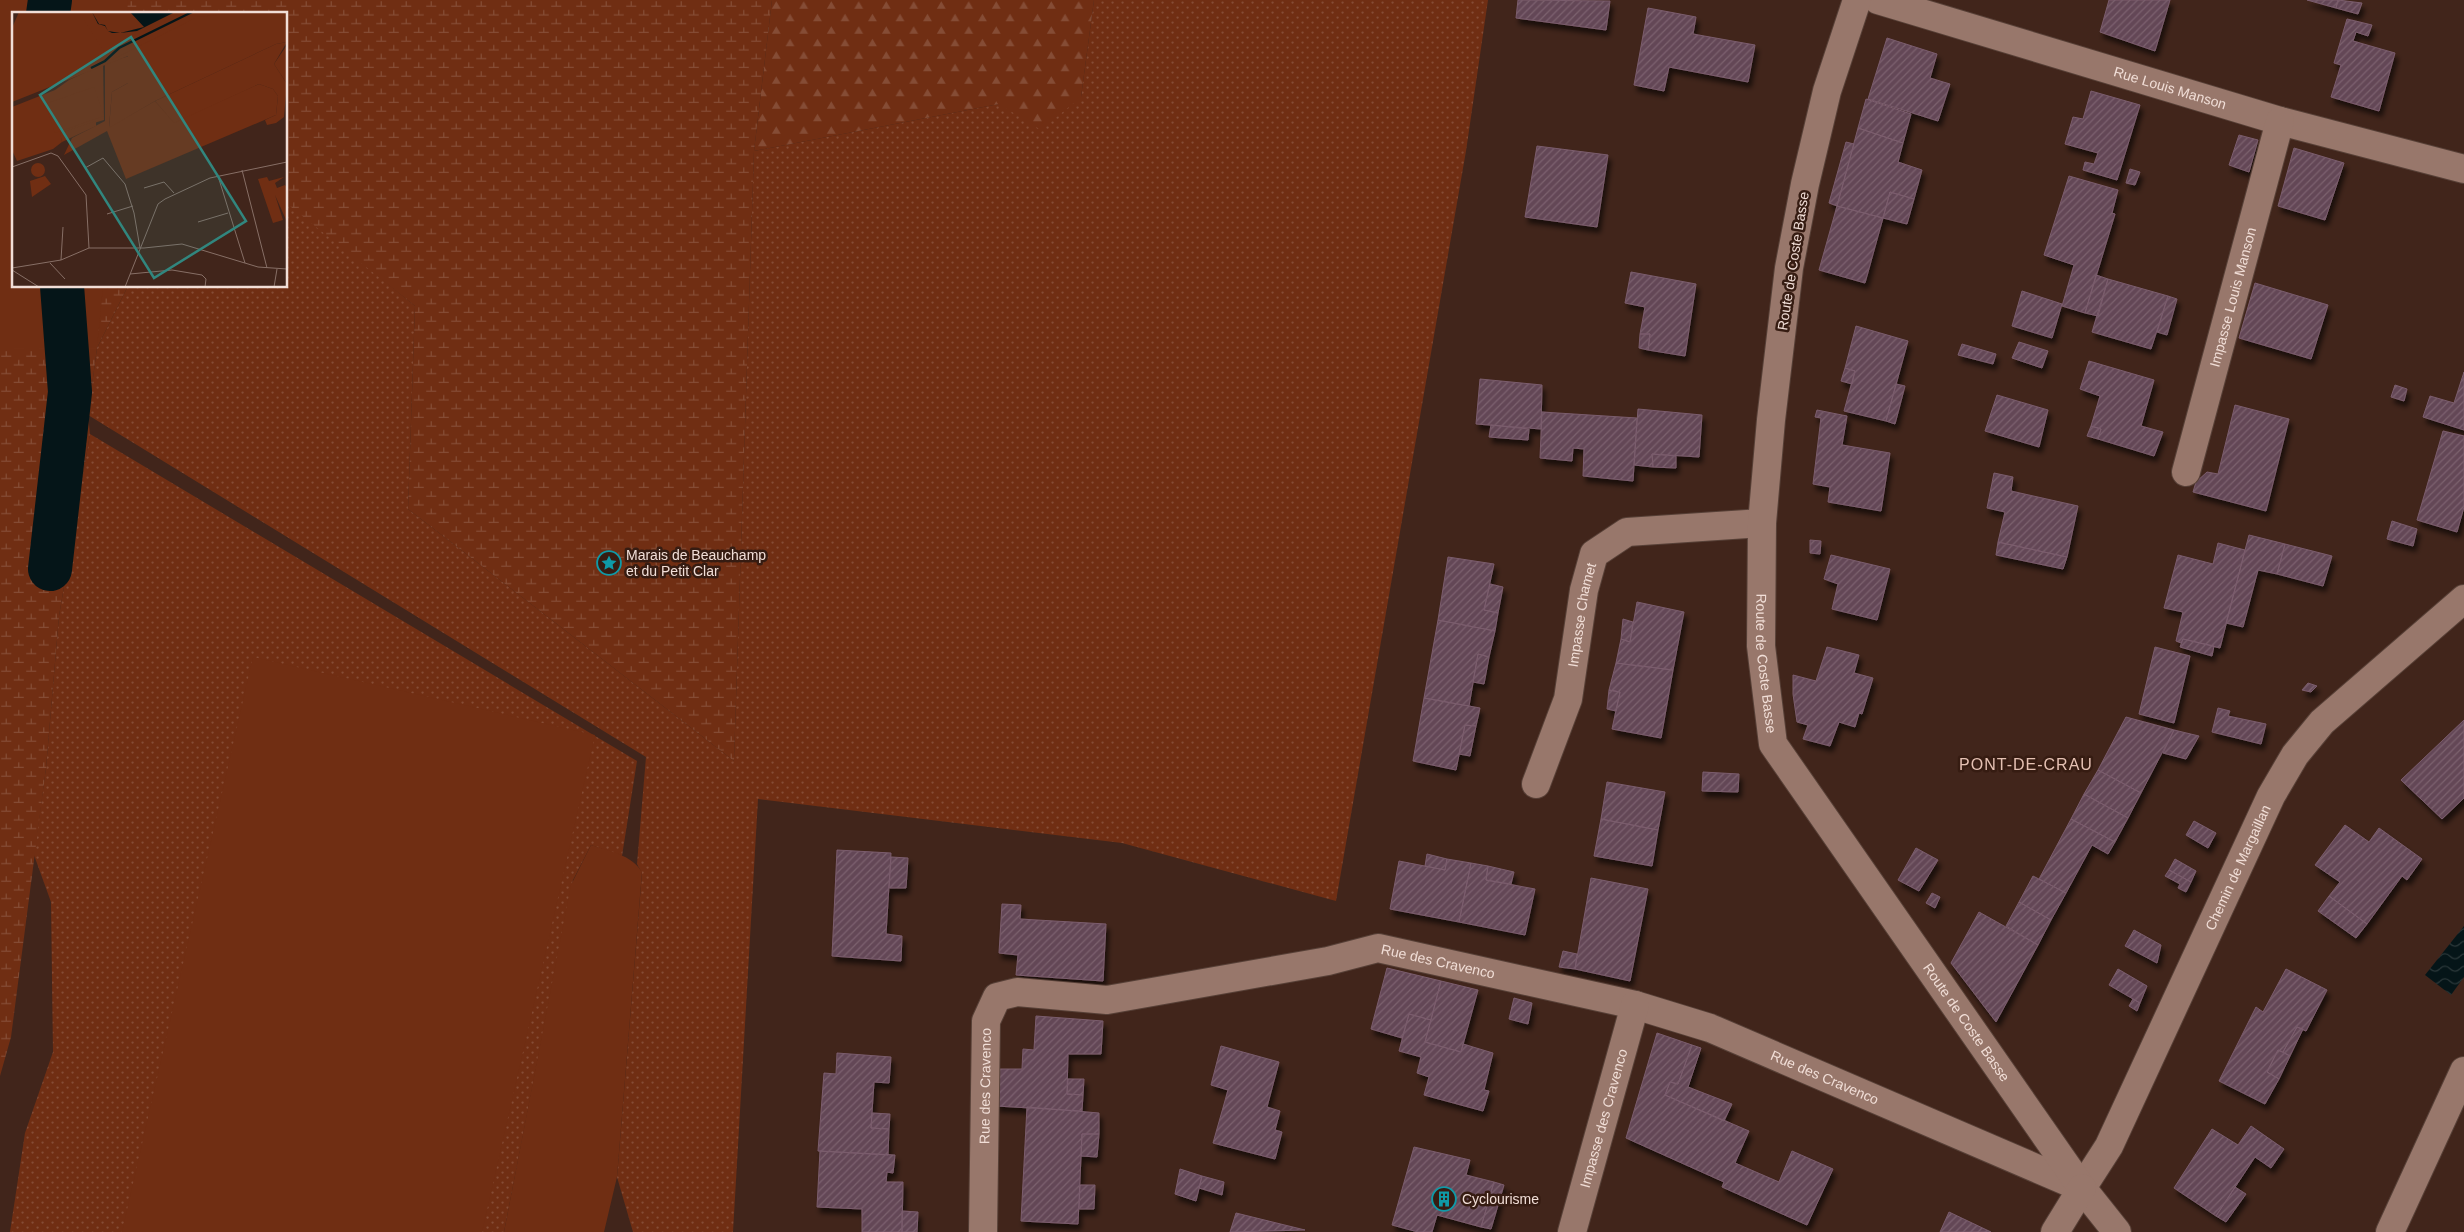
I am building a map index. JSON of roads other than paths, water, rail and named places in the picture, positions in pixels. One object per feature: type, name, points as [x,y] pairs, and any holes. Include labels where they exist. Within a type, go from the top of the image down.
[{"type":"street","name":"Route de Coste Basse","points":[[1857,0],[1827,91],[1789,268],[1762,522],[1761,646],[1773,744],[2082,1188],[2118,1232]]},
{"type":"street","name":"Rue Louis Manson","points":[[1878,0],[2280,122],[2464,169]]},
{"type":"street","name":"Impasse Louis Manson","points":[[2186,472],[2280,122]]},
{"type":"street","name":"Impasse Chamet","points":[[1536,784],[1568,700],[1584,590],[1594,554],[1627,532],[1762,522]]},
{"type":"street","name":"Chemin de Margaillan","points":[[2082,1188],[2109,1146],[2271,796],[2295,755],[2322,722],[2464,599]]},
{"type":"street","name":"Rue des Cravenco","points":[[983,1232],[986,1021],[997,997],[1017,992],[1107,1000],[1328,961],[1378,948],[1635,1005],[1710,1028],[2082,1188]]},
{"type":"street","name":"Impasse des Cravenco","points":[[1572,1232],[1635,1005]]},
{"type":"street","points":[[2390,1232],[2464,1071]]},
{"type":"street","points":[[2055,1232],[2082,1188]]},
{"type":"water","points":[[2464,926],[2464,977],[2451,995],[2425,975]]},
{"type":"waterway","points":[[48,12],[50,0]]},
{"type":"waterway","points":[[50,569],[70,392],[62,288]]},
{"type":"place","name":"Marais de Beauchamp et du Petit Clar","points":[[609,563]]},
{"type":"place","name":"Cyclourisme","points":[[1444,1199]]},
{"type":"district","name":"PONT-DE-CRAU","points":[[2026,764]]}]
